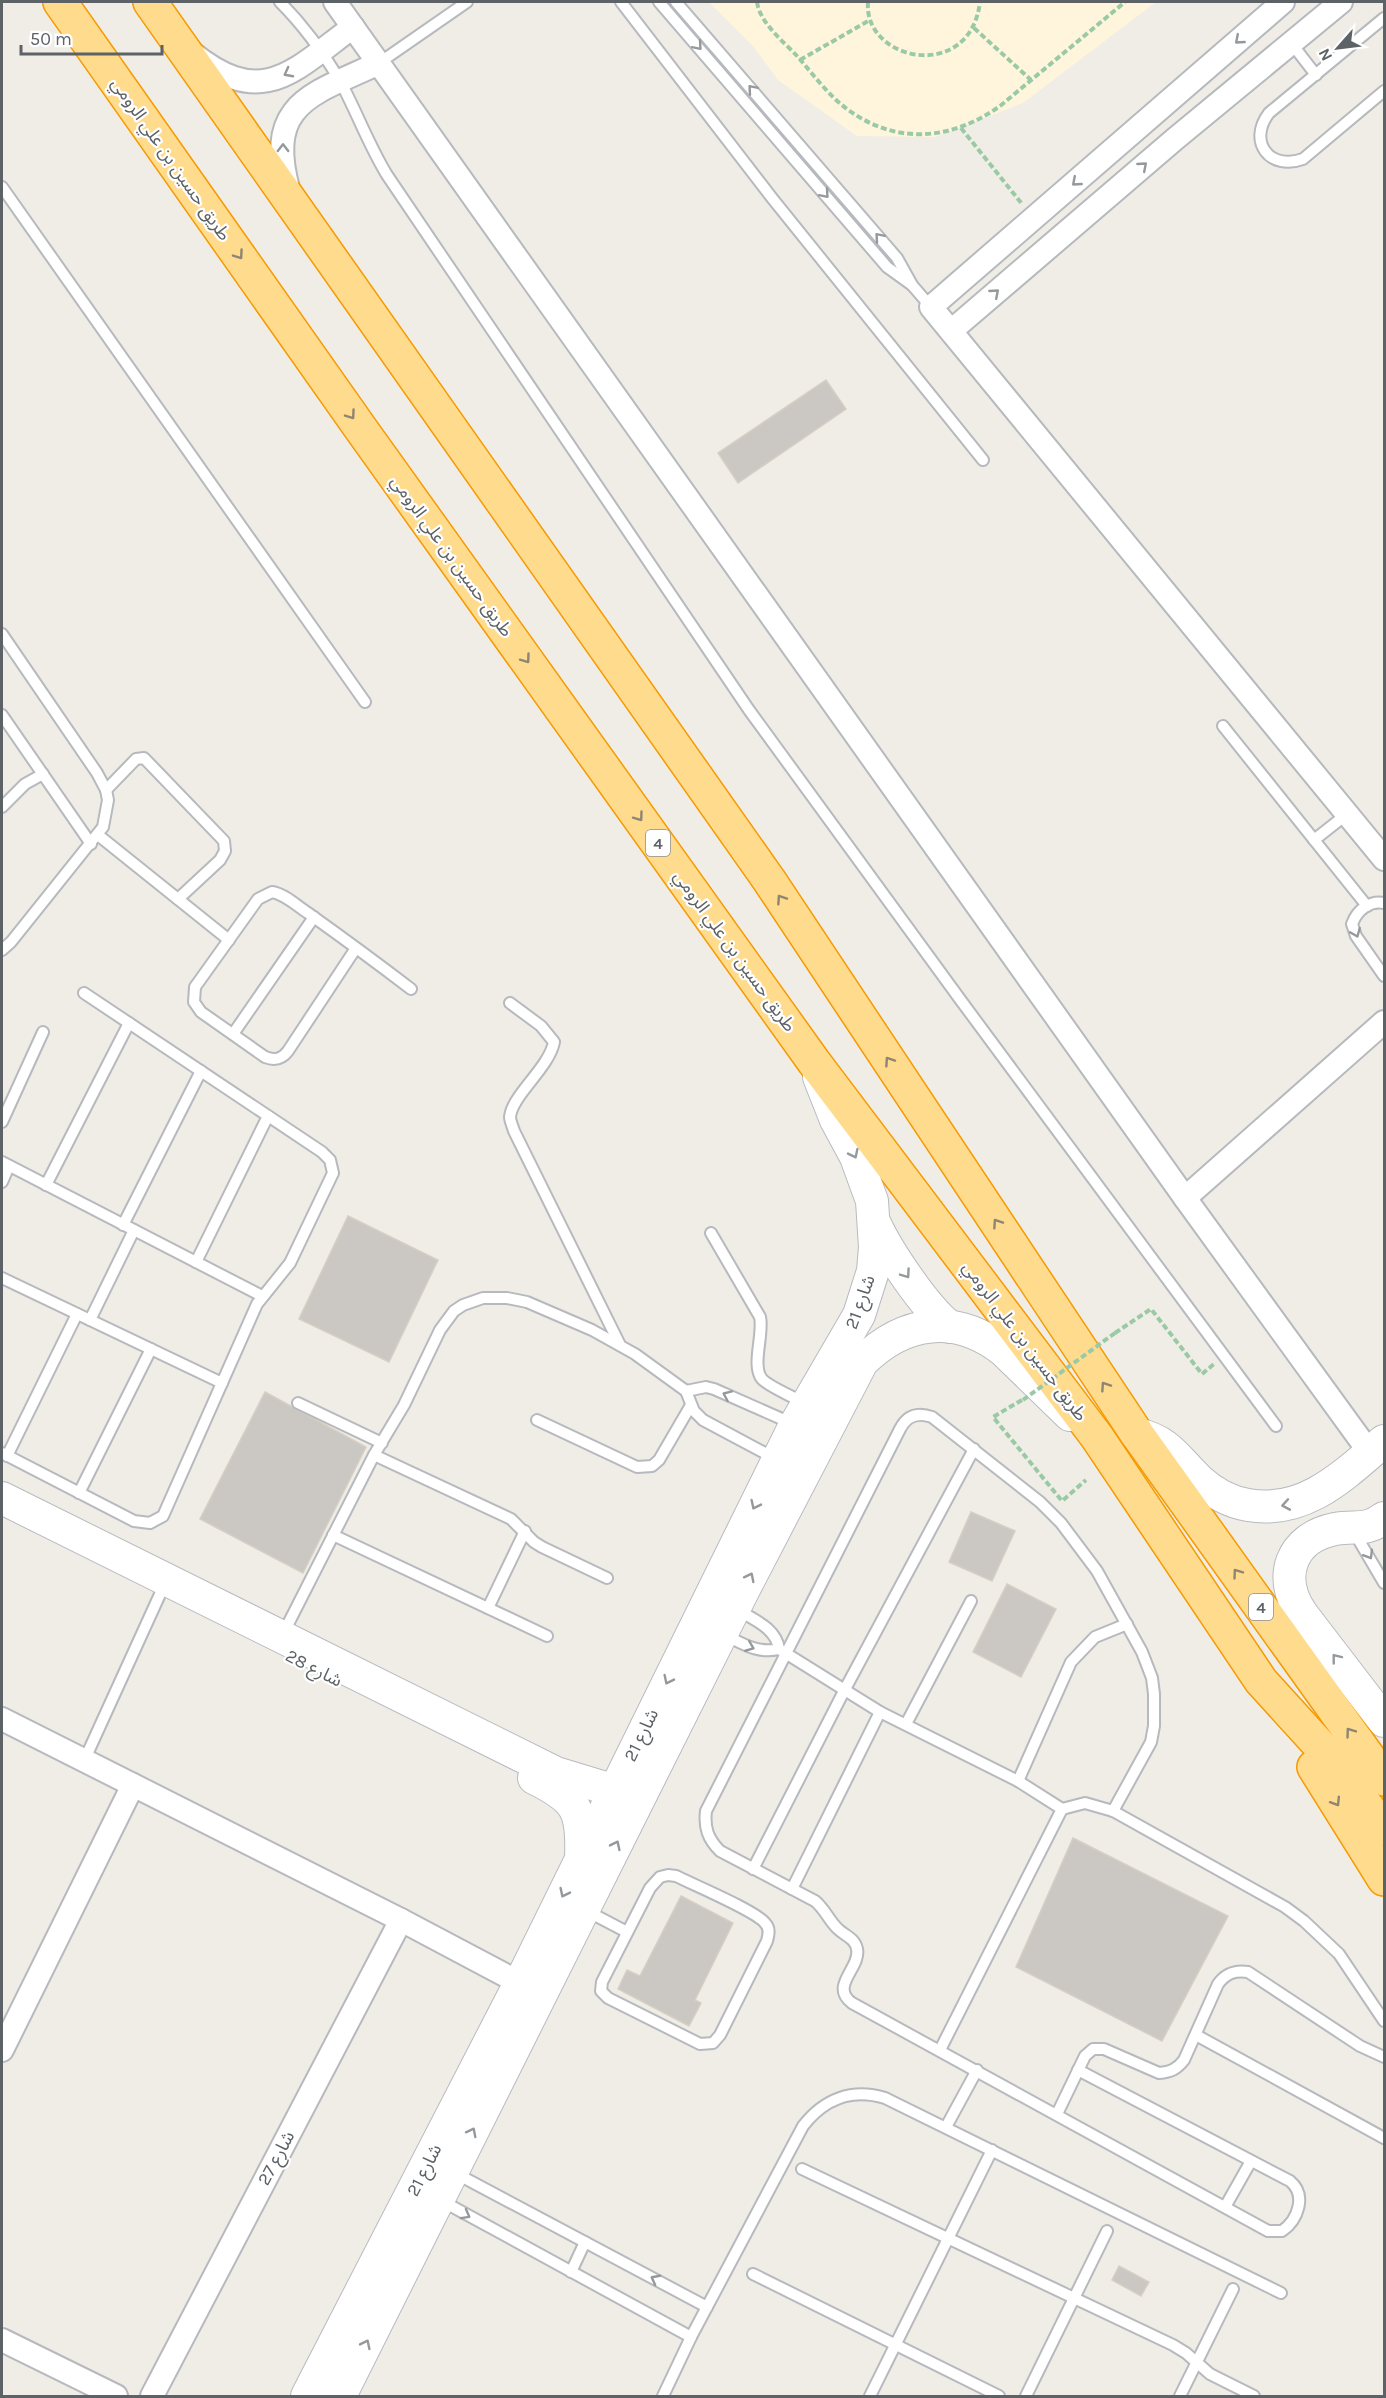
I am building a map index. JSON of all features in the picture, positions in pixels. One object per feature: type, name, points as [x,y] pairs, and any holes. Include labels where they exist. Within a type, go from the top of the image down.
[{"type":"highway","name":"طريق حسين بن علي الرومي","points":[[60,2],[354,419],[814,1062],[1097,1437],[1261,1681],[1322,1748],[1384,1829]]},
{"type":"highway","name":"طريق حسين بن علي الرومي","points":[[150,2],[769,880],[1137,1434],[1384,1779]]},
{"type":"highway","points":[[1261,1681],[1384,1879]]},
{"type":"street","points":[[335,2],[1185,1198],[1377,1447],[1338,1480],[1312,1496],[1296,1503],[1262,1507],[1241,1504],[1218,1494],[1199,1480],[1167,1446],[1153,1438],[1137,1434]]},
{"type":"street","points":[[1283,2],[931,307],[1384,859]]},
{"type":"street","points":[[951,331],[1175,139],[1341,2]]},
{"type":"street","points":[[178,42],[218,70],[255,82],[283,77],[353,27]]},
{"type":"street","points":[[293,205],[282,157],[285,127],[299,105],[309,96],[379,63]]},
{"type":"street","points":[[1185,1198],[1384,1022]]},
{"type":"street","name":"شارع 21","points":[[340,2397],[520,1983],[581,1859],[627,1795],[728,1621],[836,1380],[848,1336],[867,1293],[873,1271],[875,1224],[872,1201],[865,1179],[828,1103],[814,1062]]},
{"type":"street","points":[[875,1224],[884,1242],[927,1304],[950,1327]]},
{"type":"street","name":"شارع 21","points":[[307,2397],[434,2179],[584,1909],[627,1795],[777,1460],[800,1414],[836,1380],[888,1341],[906,1331],[950,1327],[972,1332],[992,1342],[1062,1409],[1097,1437]]},
{"type":"street","points":[[1338,1480],[1330,1499],[1332,1509],[1336,1518],[1349,1529]]},
{"type":"street","name":"شارع 28","points":[[2,1498],[556,1773],[627,1795]]},
{"type":"street","name":"شارع 28","points":[[2,1512],[553,1787],[570,1801],[580,1820],[581,1859]]},
{"type":"street","points":[[1384,1518],[1373,1526],[1336,1529],[1309,1540],[1297,1551],[1290,1567],[1288,1584],[1292,1600],[1384,1721]]},
{"type":"street","points":[[2,1719],[520,1983]]},
{"type":"street","points":[[2,2050],[133,1785]]},
{"type":"street","name":"شارع 27","points":[[152,2397],[400,1920]]},
{"type":"street","points":[[2,2340],[116,2397]]},
{"type":"lane","points":[[280,2],[306,30],[321,51],[340,82],[363,132],[387,175],[749,710],[969,1012],[1276,1426]]},
{"type":"lane","points":[[379,63],[467,2]]},
{"type":"lane","points":[[621,2],[772,198],[983,460]]},
{"type":"lane","points":[[660,2],[887,267],[912,285]]},
{"type":"lane","points":[[676,2],[897,258],[912,285],[931,307]]},
{"type":"lane","points":[[1384,18],[1269,113],[1262,122],[1260,132],[1265,152],[1273,159],[1283,163],[1294,163],[1304,159],[1384,91]]},
{"type":"lane","points":[[1292,44],[1316,75]]},
{"type":"lane","points":[[2,187],[365,702]]},
{"type":"lane","points":[[2,634],[97,773],[106,790],[108,800],[106,820],[94,839],[11,942],[2,950]]},
{"type":"lane","points":[[2,715],[42,774],[94,839],[178,899],[229,940]]},
{"type":"lane","points":[[1223,726],[1367,906]]},
{"type":"lane","points":[[106,790],[136,759],[144,758],[224,841],[225,851],[220,860],[178,899]]},
{"type":"lane","points":[[2,807],[25,784],[42,774]]},
{"type":"lane","points":[[1314,840],[1347,814]]},
{"type":"lane","points":[[357,948],[285,1055],[275,1059],[265,1057],[197,1007],[194,996],[195,987],[258,899],[267,893],[281,894],[357,948],[411,989]]},
{"type":"lane","points":[[1384,903],[1376,902],[1367,906],[1354,918],[1353,931],[1384,976]]},
{"type":"lane","points":[[233,1034],[314,917]]},
{"type":"lane","points":[[77,1314],[4,1455],[141,1524],[158,1520],[166,1511],[262,1296],[290,1263],[333,1173],[327,1155],[84,993]]},
{"type":"lane","points":[[510,1003],[541,1026],[554,1042],[552,1053],[515,1106],[510,1117],[514,1131],[620,1345]]},
{"type":"lane","points":[[46,1185],[129,1023]]},
{"type":"lane","points":[[2,1122],[43,1032]]},
{"type":"lane","points":[[123,1225],[201,1071]]},
{"type":"lane","points":[[196,1262],[268,1116]]},
{"type":"lane","points":[[2,1182],[5,1164],[262,1296]]},
{"type":"lane","points":[[90,1320],[134,1230]]},
{"type":"lane","points":[[711,1233],[760,1317],[762,1325],[757,1368],[762,1379],[800,1414]]},
{"type":"lane","points":[[2,1278],[222,1383]]},
{"type":"lane","points":[[281,1637],[374,1455],[404,1405],[440,1330],[454,1311],[472,1300],[493,1297],[527,1302],[592,1330],[620,1345],[686,1391],[691,1405],[703,1420],[777,1460]]},
{"type":"lane","points":[[79,1493],[151,1349]]},
{"type":"lane","points":[[686,1391],[706,1387],[800,1414]]},
{"type":"lane","points":[[298,1403],[382,1443]]},
{"type":"lane","points":[[537,1420],[637,1467],[645,1467],[652,1466],[659,1460],[691,1405]]},
{"type":"lane","points":[[1078,2070],[1290,2181],[1298,2189],[1300,2200],[1289,2224],[1282,2231],[1273,2232],[848,2000],[843,1986],[857,1958],[855,1943],[839,1931],[822,1907],[720,1851],[712,1843],[705,1822],[706,1811],[783,1651],[903,1422],[917,1414],[932,1417],[1040,1502],[1061,1523],[1097,1571],[1148,1664],[1154,1694],[1154,1726],[1151,1742],[1113,1811]]},
{"type":"lane","points":[[753,1869],[844,1691],[974,1449]]},
{"type":"lane","points":[[374,1455],[511,1519],[542,1547],[607,1578]]},
{"type":"lane","points":[[1349,1529],[1384,1583]]},
{"type":"lane","points":[[488,1608],[525,1532]]},
{"type":"lane","points":[[333,1535],[547,1636]]},
{"type":"lane","points":[[84,1761],[161,1592]]},
{"type":"lane","points":[[906,1724],[970,1601]]},
{"type":"lane","points":[[728,1621],[753,1649],[783,1651]]},
{"type":"lane","points":[[728,1621],[766,1627],[783,1651],[844,1691],[880,1712],[1018,1780],[1062,1809],[1085,1803],[1113,1811],[1285,1907],[1304,1921],[1339,1954],[1384,2021]]},
{"type":"lane","points":[[1018,1780],[1071,1662],[1095,1637],[1127,1624]]},
{"type":"lane","points":[[792,1889],[880,1712]]},
{"type":"lane","points":[[940,2050],[1062,1809]]},
{"type":"lane","points":[[668,1875],[676,1876],[754,1914],[767,1924],[769,1935],[720,2035],[713,2043],[700,2044],[604,1995],[602,1982],[627,1932],[654,1882],[668,1875]]},
{"type":"lane","points":[[584,1909],[627,1932]]},
{"type":"lane","points":[[1058,2114],[1088,2052],[1098,2048],[1149,2071],[1169,2072],[1178,2068],[1184,2060],[1222,1978],[1234,1971],[1254,1976],[1360,2046],[1384,2057]]},
{"type":"lane","points":[[1196,2035],[1384,2138]]},
{"type":"lane","points":[[946,2127],[977,2070]]},
{"type":"lane","points":[[663,2397],[691,2337],[796,2137],[811,2115],[822,2106],[846,2095],[874,2095],[946,2127],[1281,2293]]},
{"type":"lane","points":[[870,2397],[992,2150]]},
{"type":"lane","points":[[1225,2207],[1251,2161]]},
{"type":"lane","points":[[802,2169],[1173,2345],[1210,2374],[1254,2397]]},
{"type":"lane","points":[[434,2179],[585,2242],[707,2307]]},
{"type":"lane","points":[[434,2179],[571,2272],[691,2337]]},
{"type":"lane","points":[[1026,2397],[1107,2230]]},
{"type":"lane","points":[[571,2272],[585,2242]]},
{"type":"lane","points":[[753,2274],[999,2397]]},
{"type":"lane","points":[[1180,2397],[1233,2289]]},
{"type":"path","points":[[757,2],[762,16],[828,92],[847,109],[876,124],[913,134],[941,133],[961,128],[981,119],[1125,2]]},
{"type":"path","points":[[868,2],[870,20],[882,38],[890,45],[909,54],[920,56],[941,53],[960,44],[974,28],[980,2]]},
{"type":"path","points":[[800,60],[870,20]]},
{"type":"path","points":[[974,28],[1031,80]]},
{"type":"path","points":[[961,128],[1034,218]]},
{"type":"path","points":[[1086,1480],[1062,1502],[993,1417],[1023,1400],[1151,1309],[1202,1374]]},
{"type":"shaded area","points":[[709,2],[1156,2],[1023,103],[935,137],[857,136],[778,80],[753,46]]},
{"type":"building","points":[[826,380],[846,409],[738,483],[718,453]]},
{"type":"building","points":[[348,1216],[438,1260],[389,1362],[299,1319]]},
{"type":"building","points":[[265,1392],[366,1447],[303,1573],[200,1519]]},
{"type":"building","points":[[971,1512],[1015,1531],[992,1581],[949,1562]]},
{"type":"building","points":[[1007,1584],[1056,1609],[1021,1677],[973,1652]]},
{"type":"building","points":[[1073,1838],[1228,1916],[1162,2041],[1016,1967]]},
{"type":"building","points":[[681,1896],[733,1923],[695,2000],[701,2003],[689,2026],[618,1989],[627,1970],[640,1976]]},
{"type":"building","points":[[1119,2266],[1149,2282],[1141,2296],[1112,2280]]}]
